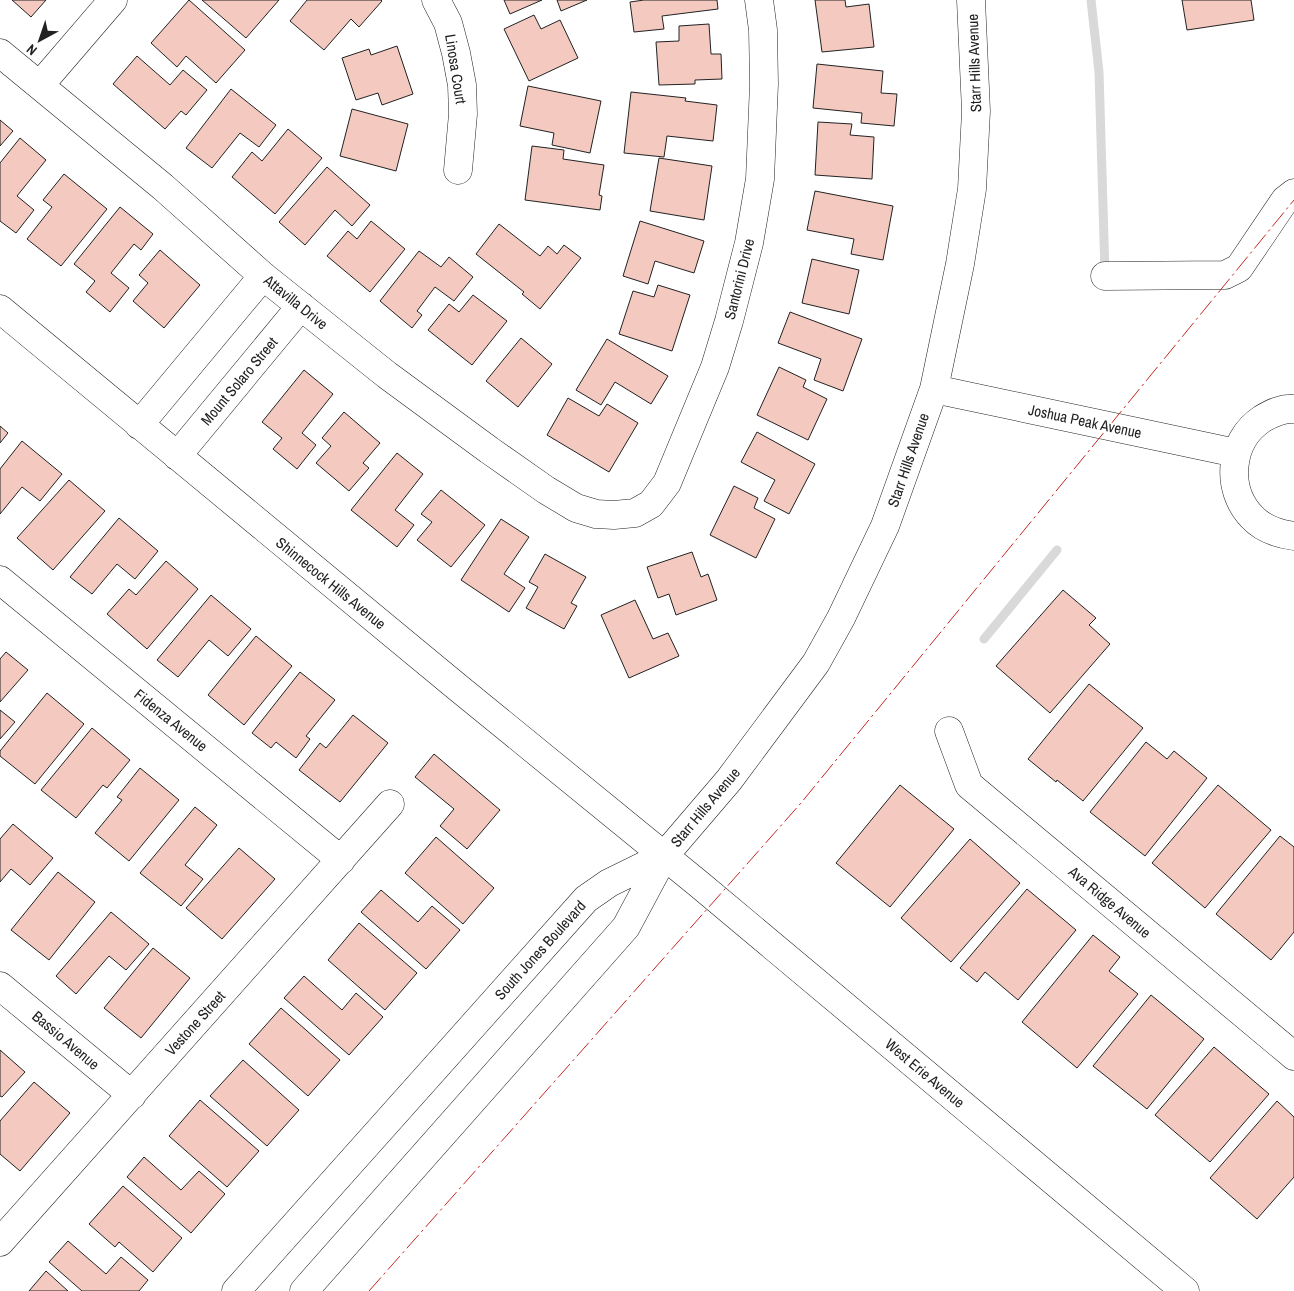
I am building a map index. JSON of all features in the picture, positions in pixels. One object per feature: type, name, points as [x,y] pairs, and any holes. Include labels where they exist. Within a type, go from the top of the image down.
[{"type":"street","points":[[40,85],[113,0]]},
{"type":"street","name":"Linosa Court","points":[[436,0],[448,23],[462,85],[463,114],[458,170]]},
{"type":"street","name":"Santorini Drive","points":[[614,515],[635,513],[651,504],[667,483],[715,367],[730,321],[749,243],[760,179],[764,84],[763,30],[759,0]]},
{"type":"street","name":"Starr Hills Avenue","points":[[664,856],[728,780],[816,663],[841,618],[885,526],[934,389],[960,264],[972,189],[976,111],[971,0]]},
{"type":"street","name":"Attavilla Drive","points":[[0,53],[163,187],[264,276],[387,375],[546,490],[576,508],[596,514],[614,515]]},
{"type":"street","points":[[1105,276],[1225,275],[1239,268],[1285,200],[1294,194]]},
{"type":"street","points":[[139,425],[264,276]]},
{"type":"street","name":"Mount Solaro Street","points":[[177,456],[301,306]]},
{"type":"street","name":"Shinnecock Hills Avenue","points":[[0,309],[664,856]]},
{"type":"street","name":"Joshua Peak Avenue","points":[[934,389],[1236,453]]},
{"type":"street","points":[[1294,409],[1286,408],[1269,414],[1255,424],[1244,437],[1236,453],[1234,470],[1236,488],[1242,504],[1253,518],[1267,528],[1284,535],[1294,536]]},
{"type":"street","name":"Fidenza Avenue","points":[[0,580],[341,860]]},
{"type":"street","name":"Ava Ridge Avenue","points":[[949,731],[969,784],[1294,1056]]},
{"type":"street","name":"Vestone Street","points":[[0,1242],[390,804]]},
{"type":"street","points":[[304,1291],[626,927],[664,856]]},
{"type":"street","name":"South Jones Boulevard","points":[[236,1291],[586,899],[609,883],[664,856]]},
{"type":"street","name":"West Erie Avenue","points":[[664,856],[1185,1291]]},
{"type":"street","name":"Bassio Avenue","points":[[0,986],[132,1095]]},
{"type":"building","points":[[12,0],[46,0],[31,17]]},
{"type":"building","points":[[189,0],[245,50],[216,83],[186,56],[177,67],[151,43]]},
{"type":"building","points":[[202,0],[279,0],[246,38]]},
{"type":"building","points":[[307,0],[382,1],[359,27],[351,19],[324,50],[290,21]]},
{"type":"building","points":[[504,0],[542,0],[510,14]]},
{"type":"building","points":[[557,0],[587,0],[561,11]]},
{"type":"building","points":[[644,0],[717,0],[718,9],[662,16],[664,29],[634,32],[630,2]]},
{"type":"building","points":[[815,0],[845,0],[846,7],[869,4],[874,47],[822,52]]},
{"type":"building","points":[[1182,0],[1251,0],[1254,20],[1187,30]]},
{"type":"building","points":[[534,15],[541,29],[560,20],[578,58],[529,81],[504,29]]},
{"type":"building","points":[[709,24],[711,54],[721,54],[722,79],[695,80],[695,84],[659,85],[656,42],[679,41],[679,26]]},
{"type":"building","points":[[397,46],[413,94],[382,105],[378,93],[356,100],[342,58],[369,49],[371,55]]},
{"type":"building","points":[[137,56],[170,85],[183,70],[207,90],[186,115],[181,111],[165,129],[113,84]]},
{"type":"building","points":[[817,64],[883,71],[881,93],[897,94],[894,126],[861,123],[862,113],[813,108]]},
{"type":"building","points":[[528,86],[601,101],[590,153],[552,145],[554,133],[520,126]]},
{"type":"building","points":[[231,89],[276,125],[259,147],[240,133],[212,168],[186,148]]},
{"type":"building","points":[[631,92],[686,98],[685,101],[717,105],[713,141],[667,136],[664,157],[624,153]]},
{"type":"building","points":[[352,109],[408,124],[396,171],[340,156]]},
{"type":"building","points":[[0,120],[13,131],[0,146]]},
{"type":"building","points":[[818,122],[852,124],[850,135],[874,137],[872,179],[815,175]]},
{"type":"building","points":[[288,129],[322,158],[275,214],[232,177],[252,152],[262,161]]},
{"type":"building","points":[[20,138],[46,160],[17,196],[34,210],[16,233],[0,221],[0,163]]},
{"type":"building","points":[[532,146],[564,150],[563,159],[604,165],[599,195],[602,196],[600,210],[525,200]]},
{"type":"building","points":[[659,158],[712,166],[704,220],[650,211]]},
{"type":"building","points":[[327,167],[370,205],[352,226],[335,210],[305,245],[279,222]]},
{"type":"building","points":[[64,174],[107,209],[61,266],[27,239],[52,207],[43,200]]},
{"type":"building","points":[[815,191],[893,206],[883,260],[851,254],[854,239],[807,230]]},
{"type":"building","points":[[120,207],[153,234],[141,250],[134,244],[111,273],[129,288],[110,312],[86,292],[95,281],[74,264]]},
{"type":"building","points":[[371,221],[405,249],[370,292],[327,256],[348,231],[357,239]]},
{"type":"building","points":[[640,221],[704,241],[694,273],[655,261],[648,284],[623,276]]},
{"type":"building","points":[[499,224],[540,256],[548,246],[557,254],[564,245],[581,258],[540,309],[522,294],[524,292],[476,254]]},
{"type":"building","points":[[160,250],[200,285],[164,328],[133,301],[148,283],[139,275]]},
{"type":"building","points":[[419,251],[441,267],[449,257],[473,277],[454,301],[435,287],[417,311],[422,315],[412,328],[380,301]]},
{"type":"building","points":[[812,259],[859,270],[849,314],[802,303]]},
{"type":"building","points":[[658,285],[690,295],[672,351],[619,334],[633,291],[654,297]]},
{"type":"building","points":[[473,295],[507,321],[472,365],[428,330],[449,304],[459,312]]},
{"type":"building","points":[[790,312],[862,339],[843,391],[814,380],[821,359],[778,343]]},
{"type":"building","points":[[521,338],[552,364],[518,407],[486,381]]},
{"type":"building","points":[[607,339],[668,376],[651,404],[615,382],[601,405],[576,390]]},
{"type":"building","points":[[779,367],[806,380],[803,387],[827,399],[808,440],[757,415]]},
{"type":"building","points":[[304,370],[333,394],[302,433],[316,445],[297,469],[273,449],[282,438],[262,422]]},
{"type":"building","points":[[568,398],[599,416],[607,404],[638,423],[609,472],[547,435]]},
{"type":"building","points":[[344,412],[380,443],[363,463],[369,468],[349,491],[316,463],[331,446],[322,438]]},
{"type":"building","points":[[0,426],[8,433],[0,443]]},
{"type":"building","points":[[757,432],[815,464],[789,514],[764,501],[775,480],[741,462]]},
{"type":"building","points":[[22,441],[62,474],[40,501],[22,487],[0,514],[0,469]]},
{"type":"building","points":[[397,453],[423,474],[395,510],[414,525],[397,547],[351,510]]},
{"type":"building","points":[[69,480],[105,511],[53,570],[17,538]]},
{"type":"building","points":[[734,486],[758,498],[754,508],[775,519],[756,558],[710,535]]},
{"type":"building","points":[[441,490],[485,525],[451,567],[417,540],[432,522],[421,514]]},
{"type":"building","points":[[119,518],[158,551],[135,579],[117,564],[92,594],[70,577]]},
{"type":"building","points":[[501,519],[529,537],[504,574],[525,588],[509,612],[461,580]]},
{"type":"building","points":[[692,552],[701,577],[708,574],[717,600],[676,615],[669,594],[658,598],[647,567]]},
{"type":"building","points":[[545,554],[586,577],[571,603],[577,606],[564,629],[526,608],[538,587],[529,582]]},
{"type":"building","points":[[166,561],[198,589],[147,649],[107,614],[129,589],[136,595]]},
{"type":"building","points":[[1063,590],[1096,618],[1089,625],[1110,644],[1050,713],[996,666]]},
{"type":"building","points":[[211,595],[251,629],[228,656],[209,640],[178,677],[157,660]]},
{"type":"building","points":[[635,600],[653,639],[668,633],[679,656],[629,678],[601,615]]},
{"type":"building","points":[[256,636],[292,666],[244,725],[208,695]]},
{"type":"building","points":[[6,652],[28,670],[0,702],[0,659]]},
{"type":"building","points":[[300,672],[335,700],[306,736],[310,739],[296,758],[276,742],[271,748],[252,733]]},
{"type":"building","points":[[1089,684],[1143,728],[1083,801],[1028,759]]},
{"type":"building","points":[[47,693],[84,724],[35,784],[0,756],[0,751]]},
{"type":"building","points":[[0,710],[15,722],[0,739]]},
{"type":"building","points":[[353,715],[388,743],[340,802],[299,770],[320,743],[326,748]]},
{"type":"building","points":[[92,728],[130,760],[107,788],[103,785],[76,818],[41,790]]},
{"type":"building","points":[[1146,742],[1167,759],[1174,751],[1207,778],[1145,856],[1090,812]]},
{"type":"building","points":[[434,754],[500,810],[467,849],[440,826],[454,809],[415,777]]},
{"type":"building","points":[[140,768],[179,800],[129,861],[95,833],[122,800],[117,797]]},
{"type":"building","points":[[900,785],[954,829],[890,907],[836,863]]},
{"type":"building","points":[[1218,785],[1271,830],[1205,908],[1152,863]]},
{"type":"building","points":[[195,807],[217,825],[185,865],[203,879],[181,906],[140,873]]},
{"type":"building","points":[[13,824],[53,858],[30,885],[11,869],[0,882],[0,839]]},
{"type":"building","points":[[1280,836],[1294,847],[1294,932],[1271,960],[1216,914]]},
{"type":"building","points":[[436,837],[494,888],[463,924],[405,873]]},
{"type":"building","points":[[970,839],[1020,883],[951,962],[901,918]]},
{"type":"building","points":[[239,848],[275,879],[222,939],[186,908]]},
{"type":"building","points":[[58,872],[95,902],[49,960],[11,930]]},
{"type":"building","points":[[1027,889],[1076,930],[1018,1000],[985,972],[977,982],[960,968]]},
{"type":"building","points":[[381,890],[418,922],[432,906],[460,930],[426,969],[361,912]]},
{"type":"building","points":[[111,912],[149,944],[126,970],[109,956],[76,994],[56,976]]},
{"type":"building","points":[[359,923],[417,973],[385,1010],[328,960]]},
{"type":"building","points":[[1093,935],[1120,957],[1109,971],[1138,994],[1077,1068],[1022,1022]]},
{"type":"building","points":[[153,948],[190,978],[141,1038],[104,1008]]},
{"type":"building","points":[[304,976],[342,1010],[356,993],[383,1017],[349,1055],[284,998]]},
{"type":"building","points":[[1151,995],[1204,1039],[1147,1109],[1093,1066]]},
{"type":"building","points":[[281,1008],[340,1060],[308,1096],[249,1044]]},
{"type":"building","points":[[1214,1047],[1269,1094],[1210,1162],[1155,1115]]},
{"type":"building","points":[[0,1050],[25,1072],[2,1097],[0,1096]]},
{"type":"building","points":[[243,1060],[299,1110],[267,1146],[210,1096]]},
{"type":"building","points":[[34,1082],[70,1113],[20,1171],[0,1154],[0,1121]]},
{"type":"building","points":[[200,1100],[259,1151],[227,1187],[169,1136]]},
{"type":"building","points":[[1277,1101],[1294,1117],[1294,1177],[1257,1219],[1210,1178]]},
{"type":"building","points":[[144,1157],[181,1190],[199,1171],[225,1194],[191,1233],[127,1177]]},
{"type":"building","points":[[123,1186],[182,1238],[153,1272],[119,1242],[115,1247],[89,1224]]},
{"type":"building","points":[[68,1241],[106,1274],[121,1257],[148,1280],[139,1291],[82,1291],[49,1262]]},
{"type":"building","points":[[46,1271],[68,1291],[29,1291]]},
{"type":"waterway","points":[[1091,0],[1099,72],[1105,273]]},
{"type":"waterway","points":[[984,639],[1057,550]]},
{"type":"power","points":[[369,1291],[801,803],[1294,200]]}]
